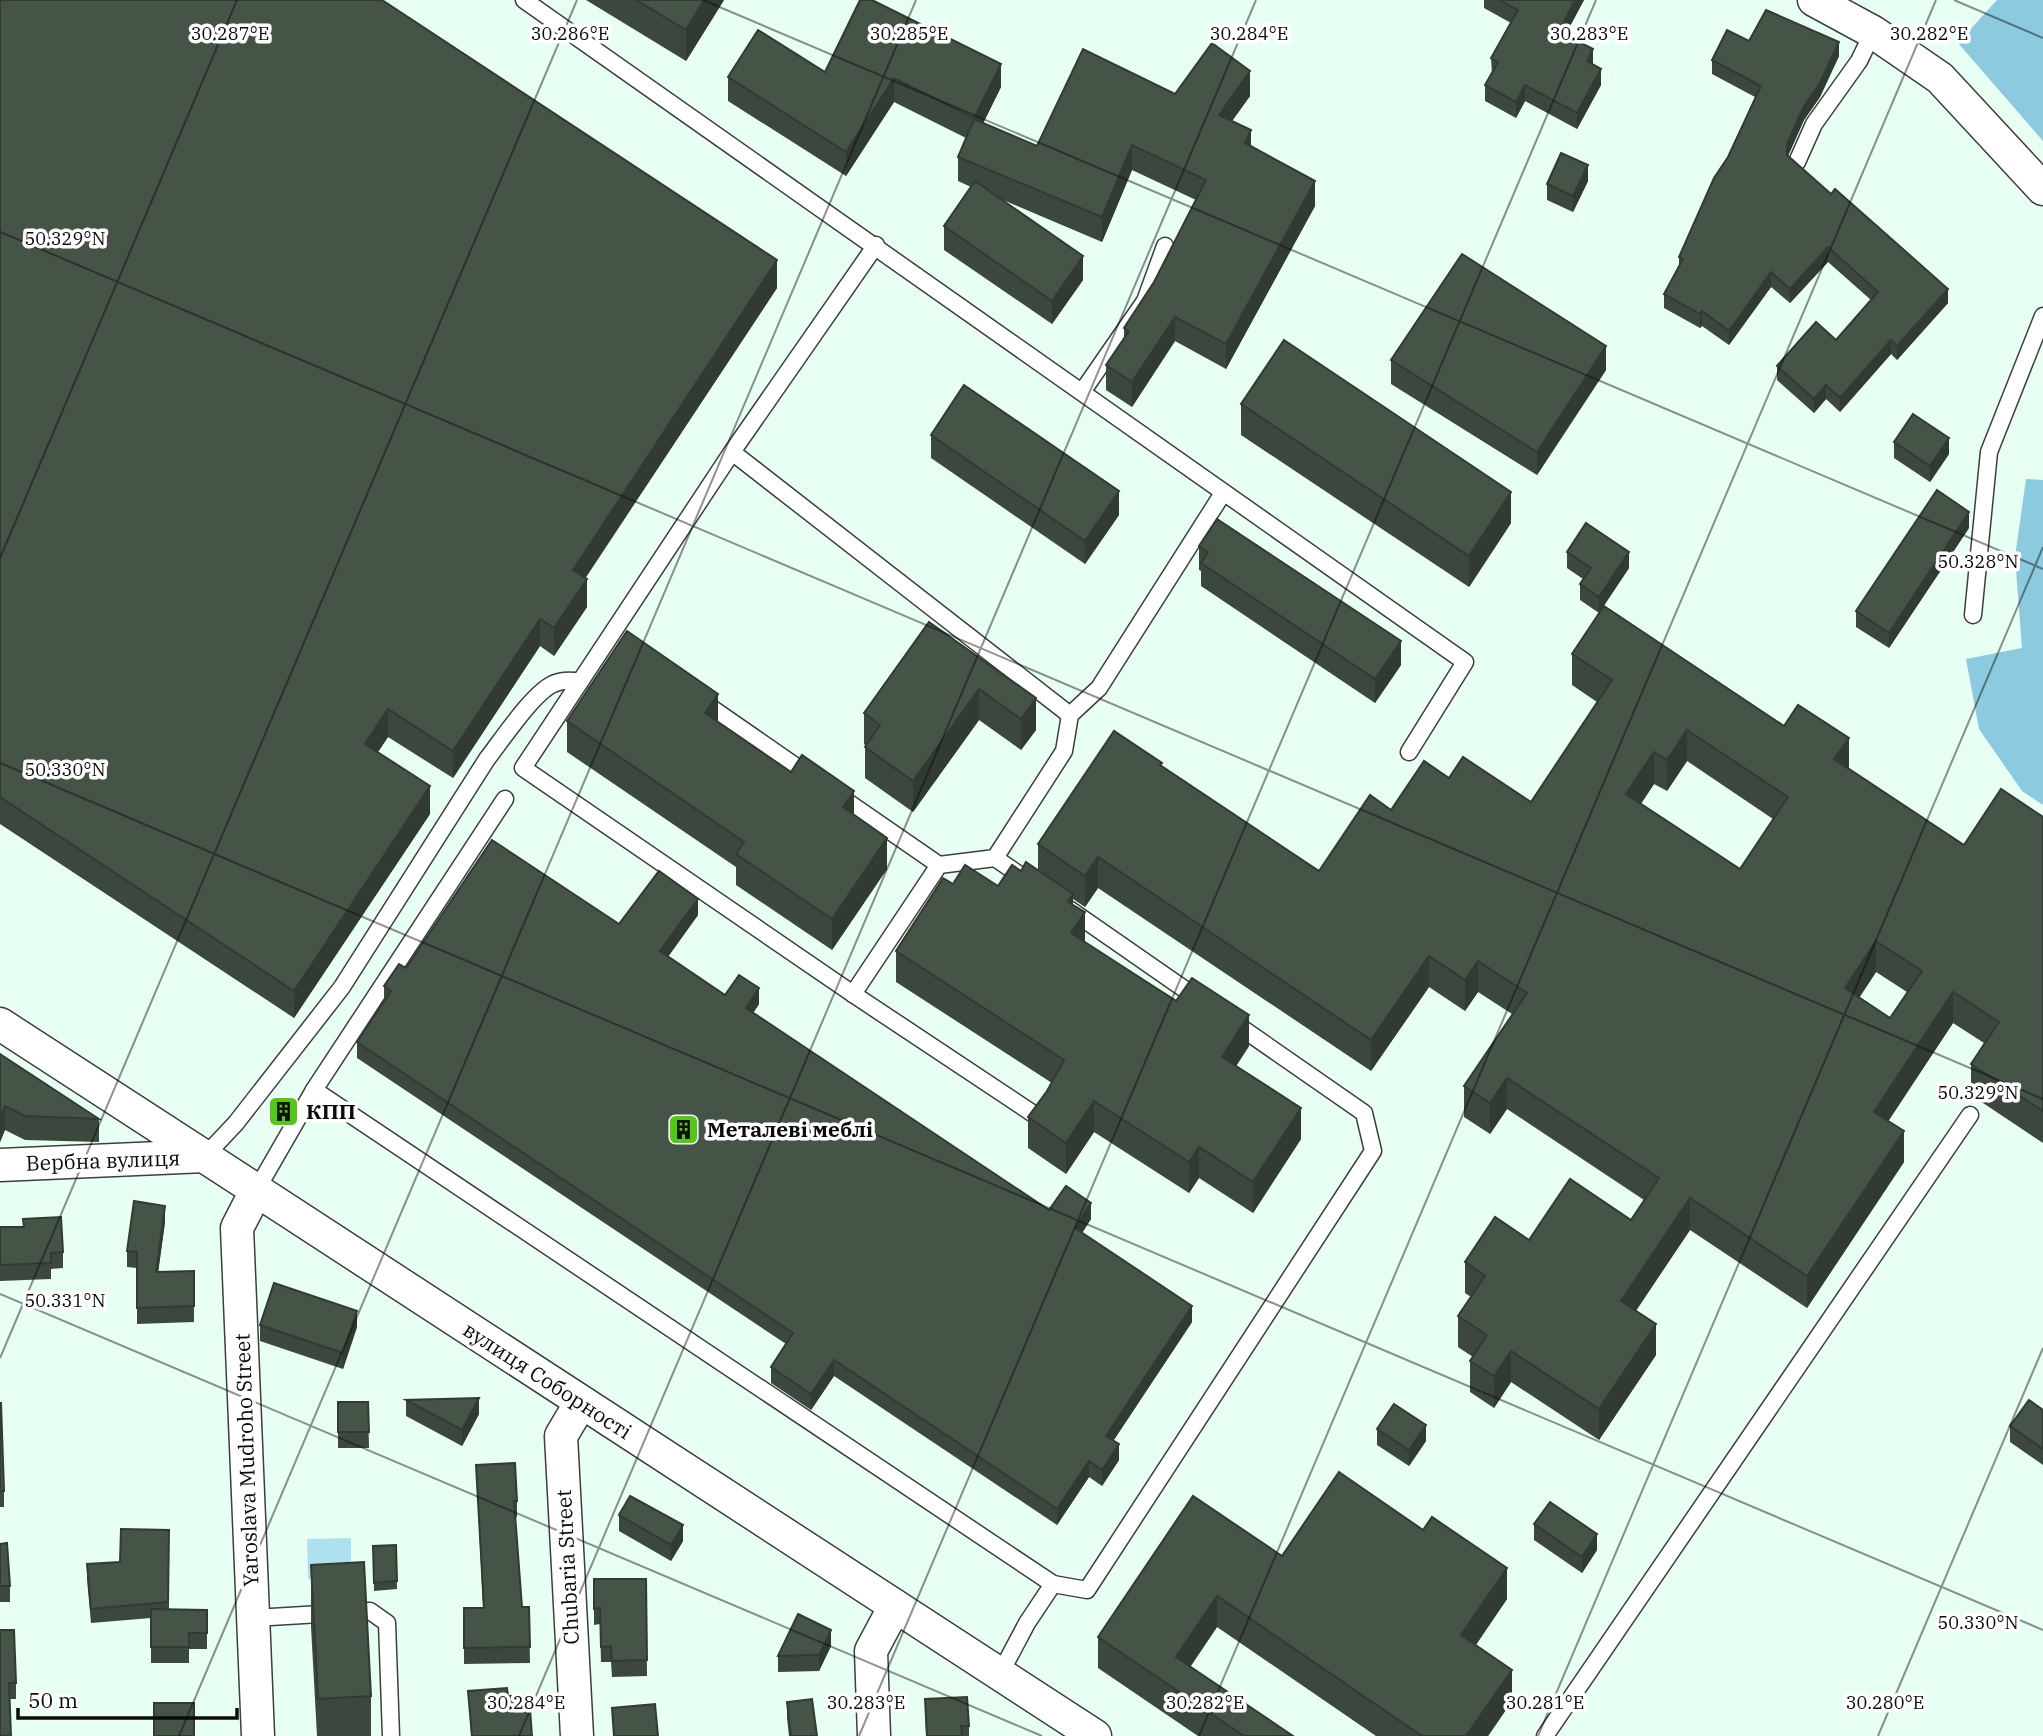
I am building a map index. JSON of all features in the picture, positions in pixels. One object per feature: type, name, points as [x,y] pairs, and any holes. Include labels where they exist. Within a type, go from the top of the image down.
[{"type":"street","points":[[1819,1],[1873,32],[1940,78],[2043,189]]},
{"type":"street","name":"вулиця Соборності","points":[[0,1024],[257,1189],[580,1404],[1096,1736]]},
{"type":"street","name":"Вербна вулиця","points":[[0,1165],[205,1156]]},
{"type":"street","name":"Yaroslava Mudroho Street","points":[[257,1189],[237,1228],[258,1736]]},
{"type":"street","name":"Chubaria Street","points":[[577,1736],[561,1436],[580,1404]]},
{"type":"street","points":[[874,1736],[870,1651],[894,1606]]},
{"type":"lane","points":[[524,0],[876,245],[1465,662],[1409,752]]},
{"type":"lane","points":[[1797,162],[1814,124],[1859,61],[1873,32]]},
{"type":"lane","points":[[876,245],[732,452],[615,641],[580,681],[523,768],[853,994],[1038,1116]]},
{"type":"lane","points":[[1082,392],[1146,301],[1165,246]]},
{"type":"lane","points":[[1973,615],[1989,452],[2043,316]]},
{"type":"lane","points":[[732,452],[1070,715]]},
{"type":"lane","points":[[995,858],[1065,751],[1070,715],[1099,688],[1223,493]]},
{"type":"lane","points":[[205,1156],[236,1123],[342,987],[487,759],[513,725],[551,685],[567,680],[580,681]]},
{"type":"lane","points":[[314,1090],[1053,1584],[1087,1590],[1373,1151],[1364,1113],[995,858],[939,865],[689,692]]},
{"type":"lane","points":[[257,1189],[314,1090],[505,799]]},
{"type":"lane","points":[[853,994],[939,865]]},
{"type":"lane","points":[[1545,1736],[1970,1115]]},
{"type":"lane","points":[[1000,1674],[1027,1623],[1053,1584]]},
{"type":"lane","points":[[253,1618],[370,1611],[387,1623],[391,1736]]},
{"type":"shaded area","points":[[1997,0],[2043,0],[2043,141],[1958,43]]},
{"type":"shaded area","points":[[2026,479],[2043,480],[2043,805],[2022,791],[1979,729],[1966,659],[2022,648],[2015,557]]},
{"type":"shaded area","points":[[351,1538],[351,1579],[308,1579],[307,1539]]},
{"type":"building","points":[[0,0],[382,0],[777,260],[573,570],[587,579],[554,628],[540,619],[453,751],[388,709],[365,744],[430,786],[294,991],[0,797]]},
{"type":"building","points":[[636,0],[704,0],[686,30]]},
{"type":"building","points":[[860,0],[872,0],[1001,64],[974,118],[894,78],[846,152],[728,77],[758,30],[825,72]]},
{"type":"building","points":[[1499,0],[1575,0],[1559,32],[1593,49],[1587,61],[1601,69],[1577,113],[1525,85],[1516,102],[1485,85],[1498,62],[1491,58],[1518,10]]},
{"type":"building","points":[[1766,10],[1839,42],[1820,83],[1804,106],[1787,144],[1787,155],[1831,194],[1835,189],[1948,289],[1897,346],[1891,340],[1840,398],[1826,385],[1814,399],[1777,366],[1816,322],[1836,340],[1878,292],[1828,247],[1790,289],[1771,272],[1729,331],[1702,311],[1700,314],[1664,294],[1683,259],[1679,257],[1714,178],[1728,157],[1761,86],[1712,60],[1727,30],[1749,41]]},
{"type":"building","points":[[1212,43],[1250,71],[1219,115],[1251,130],[1245,143],[1315,181],[1226,344],[1175,317],[1132,382],[1106,365],[1129,331],[1124,328],[1154,282],[1206,180],[1132,145],[1102,217],[958,157],[974,119],[1037,146],[1083,49],[1175,94]]},
{"type":"building","points":[[1561,153],[1588,165],[1573,196],[1547,184]]},
{"type":"building","points":[[975,181],[1083,256],[1052,301],[944,226]]},
{"type":"building","points":[[1462,254],[1606,346],[1537,452],[1391,360]]},
{"type":"building","points":[[1284,340],[1511,492],[1469,556],[1241,404]]},
{"type":"building","points":[[964,385],[1119,491],[1085,541],[931,435]]},
{"type":"building","points":[[1913,414],[1949,438],[1930,466],[1894,442]]},
{"type":"building","points":[[1937,490],[1969,512],[1889,633],[1856,611]]},
{"type":"building","points":[[1217,519],[1401,641],[1375,679],[1201,563],[1208,552],[1199,546]]},
{"type":"building","points":[[1586,523],[1629,552],[1599,597],[1580,584],[1591,568],[1567,552]]},
{"type":"building","points":[[1604,606],[1784,726],[1798,705],[1849,738],[1834,759],[1964,845],[2001,789],[2043,817],[2043,1111],[1971,1064],[1999,1022],[1953,992],[1874,1112],[1904,1131],[1807,1276],[1690,1198],[1621,1301],[1656,1324],[1599,1409],[1511,1351],[1494,1376],[1470,1361],[1487,1335],[1458,1316],[1485,1276],[1465,1262],[1495,1217],[1529,1240],[1570,1179],[1631,1220],[1659,1178],[1507,1078],[1490,1103],[1464,1086],[1527,993],[1478,961],[1465,980],[1429,956],[1371,1040],[1098,857],[1085,876],[1038,844],[1114,731],[1162,763],[1160,765],[1319,871],[1370,795],[1391,810],[1424,761],[1449,778],[1463,757],[1531,802],[1612,680],[1572,654]],"holes":[[[1687,730],[1788,797],[1740,869],[1626,794],[1654,752],[1667,760]],[[1876,941],[1922,971],[1890,1018],[1845,988]]]},
{"type":"building","points":[[929,622],[1036,698],[1021,719],[979,689],[913,781],[865,747],[880,725],[864,713]]},
{"type":"building","points":[[627,631],[718,694],[705,713],[791,772],[802,755],[854,791],[843,807],[887,838],[832,919],[736,854],[744,842],[567,721]]},
{"type":"building","name":"Металеві меблі","points":[[492,840],[619,924],[659,871],[698,899],[660,951],[725,995],[739,975],[759,988],[746,1008],[1049,1210],[1066,1186],[1091,1203],[1075,1228],[1192,1306],[1106,1436],[1119,1444],[1102,1470],[1089,1461],[1057,1509],[834,1360],[811,1394],[771,1367],[793,1333],[357,1042],[391,991],[384,986],[399,964],[406,968]]},
{"type":"building","points":[[1026,862],[1073,894],[1068,902],[1085,912],[1071,933],[1176,1001],[1192,978],[1249,1015],[1222,1057],[1301,1108],[1253,1182],[1199,1147],[1189,1162],[1094,1101],[1066,1143],[1028,1117],[1047,1091],[1064,1060],[896,951],[943,878],[953,884],[965,865],[998,886],[1012,865],[1021,871]]},
{"type":"building","points":[[0,1054],[99,1119],[25,1116],[5,1106],[0,1118]]},
{"type":"building","points":[[134,1201],[165,1206],[156,1272],[194,1271],[194,1306],[137,1308],[137,1252],[127,1251]]},
{"type":"building","points":[[61,1217],[63,1252],[51,1253],[51,1263],[0,1265],[0,1227],[24,1227],[23,1219]]},
{"type":"building","points":[[274,1283],[357,1311],[343,1353],[260,1325]]},
{"type":"building","points":[[479,1398],[462,1430],[406,1400]]},
{"type":"building","points":[[2029,1400],[2043,1410],[2043,1449],[2010,1426]]},
{"type":"building","points":[[338,1402],[368,1402],[369,1432],[338,1432]]},
{"type":"building","points":[[1,1403],[4,1491],[0,1491]]},
{"type":"building","points":[[1394,1404],[1426,1425],[1409,1450],[1377,1429]]},
{"type":"building","points":[[515,1463],[517,1501],[514,1501],[522,1607],[529,1607],[530,1647],[464,1648],[464,1608],[484,1608],[476,1465]]},
{"type":"building","points":[[1339,1472],[1423,1530],[1432,1517],[1507,1568],[1461,1635],[1512,1670],[1466,1736],[1422,1736],[1217,1596],[1176,1657],[1293,1736],[1244,1736],[1098,1637],[1193,1496],[1282,1556]]},
{"type":"building","points":[[630,1496],[683,1525],[671,1545],[619,1515]]},
{"type":"building","points":[[1550,1502],[1597,1534],[1582,1557],[1534,1524]]},
{"type":"building","points":[[121,1529],[169,1530],[168,1602],[91,1609],[87,1564],[120,1562]]},
{"type":"building","points":[[7,1543],[10,1586],[0,1586],[0,1544]]},
{"type":"building","points":[[396,1545],[397,1581],[374,1583],[373,1546]]},
{"type":"building","points":[[364,1562],[371,1696],[318,1699],[311,1565]]},
{"type":"building","points":[[594,1579],[646,1579],[647,1660],[612,1661],[611,1646],[601,1647],[600,1608],[594,1609]]},
{"type":"building","points":[[151,1609],[207,1610],[207,1633],[189,1633],[189,1647],[151,1647]]},
{"type":"building","points":[[798,1614],[831,1630],[819,1655],[778,1656]]},
{"type":"building","points":[[0,1630],[14,1630],[16,1683],[9,1683],[11,1736],[0,1736]]},
{"type":"building","points":[[507,1688],[508,1696],[529,1695],[532,1736],[472,1736],[468,1691]]},
{"type":"building","points":[[967,1697],[969,1726],[961,1726],[962,1736],[927,1736],[925,1699]]},
{"type":"building","points":[[812,1699],[817,1736],[791,1736],[787,1702]]},
{"type":"building","points":[[154,1703],[194,1703],[194,1736],[154,1736]]},
{"type":"building","points":[[655,1704],[658,1736],[614,1736],[612,1708]]},
{"type":"place","name":"КПП","points":[[283,1112]]},
{"type":"place","name":"Металеві меблі","points":[[684,1130]]}]
